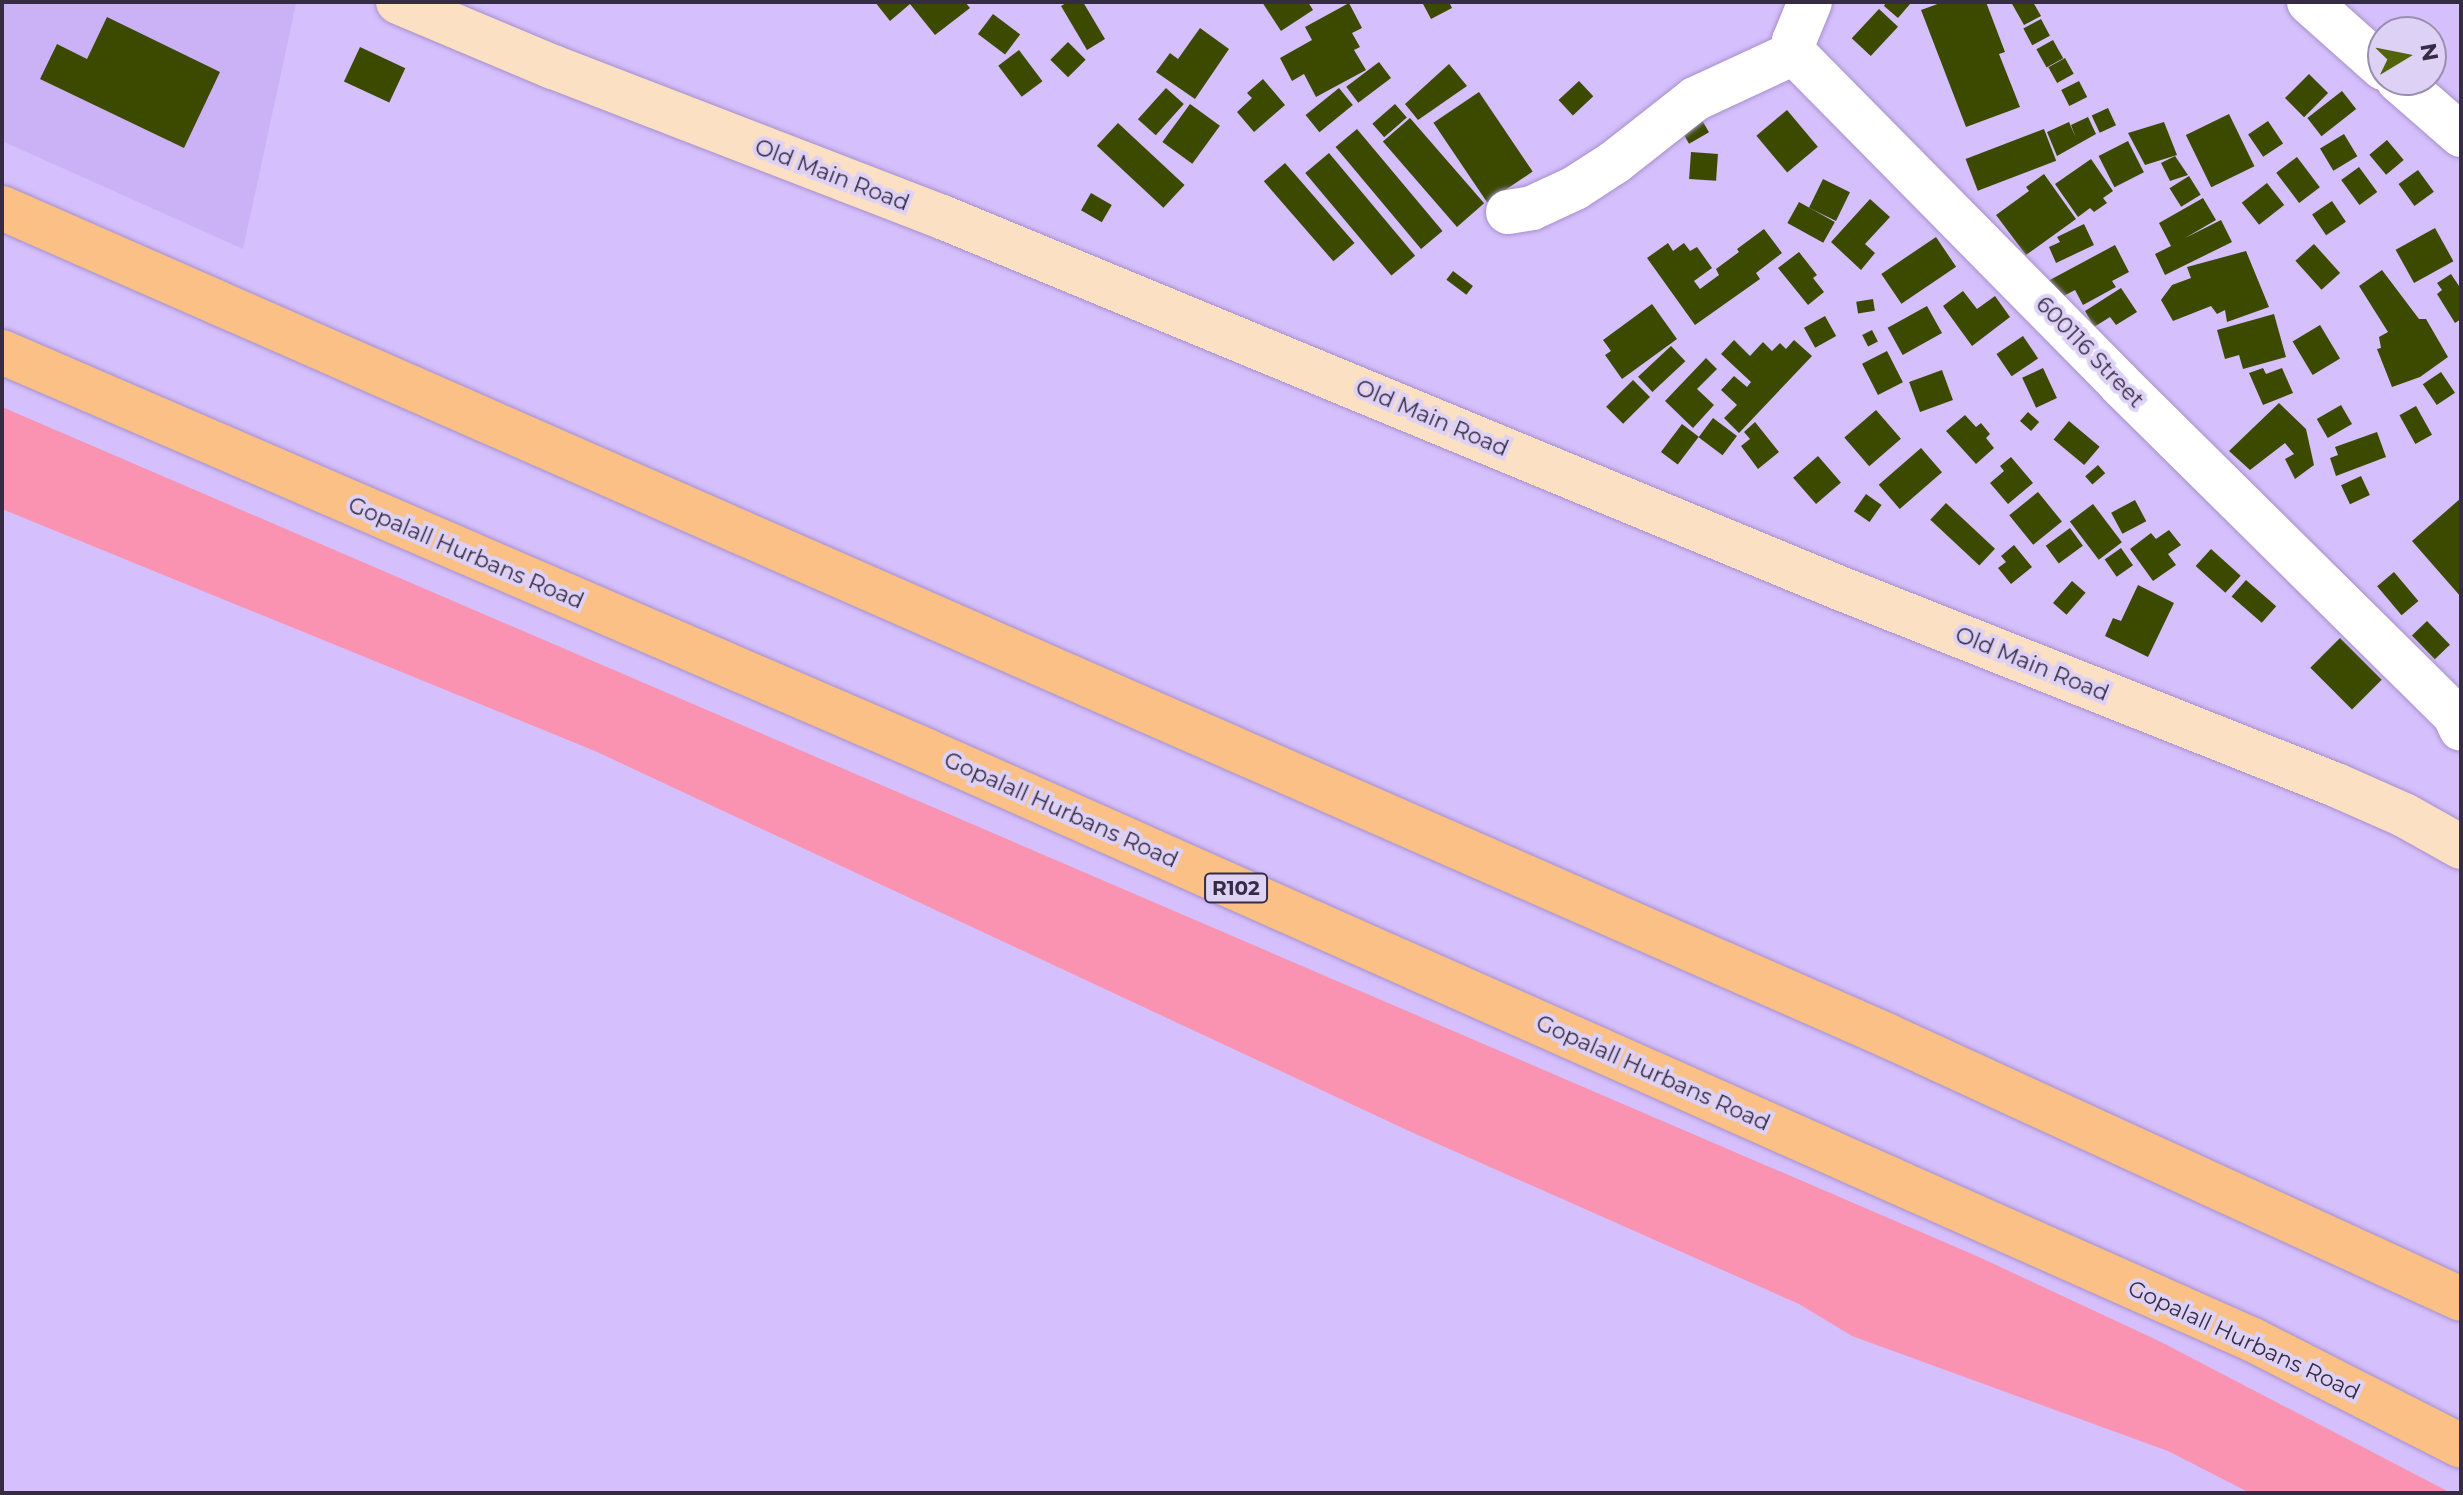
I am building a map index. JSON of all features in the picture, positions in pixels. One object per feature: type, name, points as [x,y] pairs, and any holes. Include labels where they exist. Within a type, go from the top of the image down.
[{"type":"main road","points":[[2,208],[1888,1036],[2461,1299]]},
{"type":"main road","name":"Gopalall Hurbans Road","points":[[2,352],[942,757],[2209,1320],[2461,1446]]},
{"type":"street","name":"Old Main Road","points":[[398,2],[553,67],[942,217],[1842,589],[2336,785],[2404,815],[2461,847]]},
{"type":"street","points":[[1508,212],[1532,208],[1575,188],[1615,162],[1695,99],[1794,53],[1794,41],[1810,2]]},
{"type":"street","points":[[2309,2],[2367,54]]},
{"type":"street","name":"600116 Street","points":[[1794,53],[2119,383],[2445,706],[2461,729]]},
{"type":"street","points":[[2416,96],[2461,135]]},
{"type":"shaded area","points":[[2,2],[296,4],[243,249],[2,141]]},
{"type":"shaded area","points":[[2,407],[1979,1257],[2159,1341],[2451,1493],[2250,1493],[2168,1451],[1852,1336],[1799,1304],[1409,1131],[595,751],[2,509]]},
{"type":"building","points":[[875,2],[965,2],[970,8],[935,35],[910,4],[890,21]]},
{"type":"building","points":[[1068,2],[1083,2],[1105,39],[1087,50],[1061,6]]},
{"type":"building","points":[[1262,2],[1308,2],[1313,10],[1281,31]]},
{"type":"building","points":[[1422,2],[1449,2],[1452,8],[1431,19]]},
{"type":"building","points":[[1886,2],[1910,4],[1898,18],[1884,6]]},
{"type":"building","points":[[1943,2],[1986,2],[2005,52],[1999,54],[2020,107],[1966,127],[1921,10]]},
{"type":"building","points":[[2011,2],[2033,2],[2041,16],[2024,25]]},
{"type":"building","points":[[1349,3],[1362,28],[1352,33],[1360,47],[1354,50],[1366,70],[1316,97],[1304,74],[1292,81],[1280,58],[1312,40],[1305,27]]},
{"type":"building","points":[[1879,9],[1898,27],[1871,56],[1852,38]]},
{"type":"building","points":[[993,14],[1020,34],[1005,54],[978,34]]},
{"type":"building","points":[[107,17],[220,72],[184,148],[40,79],[57,44],[87,59]]},
{"type":"building","points":[[2041,19],[2050,36],[2032,45],[2023,28]]},
{"type":"building","points":[[1200,28],[1229,49],[1195,99],[1156,72],[1170,53],[1178,59]]},
{"type":"building","points":[[2053,40],[2063,58],[2047,68],[2036,49]]},
{"type":"building","points":[[1068,42],[1086,60],[1068,77],[1050,60]]},
{"type":"building","points":[[360,47],[405,68],[389,103],[344,81]]},
{"type":"building","points":[[1019,50],[1042,81],[1022,97],[998,66]]},
{"type":"building","points":[[2065,58],[2074,74],[2057,83],[2048,67]]},
{"type":"building","points":[[1379,62],[1391,78],[1358,103],[1346,87]]},
{"type":"building","points":[[1449,64],[1467,86],[1418,120],[1405,104]]},
{"type":"building","points":[[2309,74],[2328,93],[2304,117],[2285,98]]},
{"type":"building","points":[[1263,79],[1285,105],[1254,132],[1237,112],[1252,98],[1247,93]]},
{"type":"building","points":[[1579,81],[1593,96],[1573,115],[1559,100]]},
{"type":"building","points":[[2079,81],[2087,97],[2069,106],[2061,90]]},
{"type":"building","points":[[1166,88],[1184,104],[1156,135],[1138,119]]},
{"type":"building","points":[[1339,88],[1353,105],[1319,132],[1306,115]]},
{"type":"building","points":[[2342,91],[2356,109],[2321,136],[2307,118]]},
{"type":"building","points":[[1479,92],[1533,172],[1487,202],[1433,123]]},
{"type":"building","points":[[1190,104],[1220,126],[1192,164],[1162,142]]},
{"type":"building","points":[[1395,104],[1407,118],[1384,137],[1372,124]]},
{"type":"building","points":[[2108,108],[2116,125],[2100,133],[2092,116]]},
{"type":"building","points":[[1787,110],[1818,147],[1787,172],[1756,136]]},
{"type":"building","points":[[2229,114],[2254,166],[2211,187],[2186,135]]},
{"type":"building","points":[[1699,115],[1709,132],[1689,144],[1679,126]]},
{"type":"building","points":[[2088,117],[2096,134],[2057,156],[2047,132],[2069,122],[2076,138],[2071,125]]},
{"type":"building","points":[[1410,118],[1484,203],[1457,227],[1383,142]]},
{"type":"building","points":[[2268,121],[2283,143],[2263,157],[2248,134]]},
{"type":"building","points":[[2164,122],[2177,155],[2145,165],[2128,133]]},
{"type":"building","points":[[1118,123],[1185,185],[1163,208],[1097,146]]},
{"type":"building","points":[[1357,129],[1442,231],[1421,249],[1336,147]]},
{"type":"building","points":[[2044,129],[2056,161],[1978,191],[1966,159]]},
{"type":"building","points":[[2344,134],[2357,156],[2333,171],[2320,148]]},
{"type":"building","points":[[2387,140],[2404,160],[2386,175],[2369,155]]},
{"type":"building","points":[[2128,141],[2144,172],[2114,187],[2099,156]]},
{"type":"building","points":[[1691,152],[1718,154],[1716,181],[1689,179]]},
{"type":"building","points":[[1329,153],[1415,256],[1391,276],[1305,173]]},
{"type":"building","points":[[2175,156],[2188,175],[2170,181],[2161,163]]},
{"type":"building","points":[[2297,157],[2320,187],[2299,203],[2276,173]]},
{"type":"building","points":[[2091,159],[2113,191],[2103,198],[2107,203],[2094,212],[2090,208],[2078,217],[2055,184]]},
{"type":"building","points":[[1285,163],[1355,243],[1333,261],[1264,181]]},
{"type":"building","points":[[2359,167],[2377,192],[2359,205],[2341,180]]},
{"type":"building","points":[[2418,170],[2434,192],[2414,206],[2399,184]]},
{"type":"building","points":[[2044,174],[2076,219],[2026,255],[1996,215],[2029,191],[2026,187]]},
{"type":"building","points":[[2189,176],[2201,195],[2181,207],[2169,188]]},
{"type":"building","points":[[1823,179],[1850,192],[1836,221],[1809,208]]},
{"type":"building","points":[[2267,183],[2284,205],[2259,225],[2242,203]]},
{"type":"building","points":[[1091,193],[1112,205],[1102,222],[1081,210]]},
{"type":"building","points":[[2203,198],[2216,220],[2185,238],[2221,220],[2232,242],[2165,275],[2155,254],[2171,246],[2159,223]]},
{"type":"building","points":[[1870,199],[1890,217],[1865,244],[1875,253],[1861,270],[1831,242]]},
{"type":"building","points":[[2332,201],[2346,222],[2326,235],[2312,214]]},
{"type":"building","points":[[1799,202],[1835,222],[1823,243],[1787,223]]},
{"type":"building","points":[[2084,224],[2094,245],[2056,263],[2049,247],[2060,242],[2057,237]]},
{"type":"building","points":[[2435,228],[2453,261],[2414,283],[2396,250]]},
{"type":"building","points":[[1764,229],[1782,253],[1756,273],[1760,279],[1695,325],[1647,258],[1668,243],[1673,251],[1684,243],[1690,251],[1697,247],[1712,268],[1694,281],[1700,289],[1719,275],[1716,269],[1739,252],[1737,249]]},
{"type":"building","points":[[1936,237],[1956,267],[1901,304],[1881,274]]},
{"type":"building","points":[[2314,244],[2340,273],[2322,290],[2295,261]]},
{"type":"building","points":[[2115,245],[2129,272],[2112,281],[2116,287],[2083,305],[2075,290],[2058,299],[2048,281]]},
{"type":"building","points":[[2246,251],[2269,307],[2227,322],[2225,310],[2217,314],[2211,306],[2173,321],[2161,300],[2172,285],[2191,278],[2187,267]]},
{"type":"building","points":[[1799,252],[1817,275],[1813,278],[1824,292],[1808,305],[1778,268]]},
{"type":"building","points":[[2382,270],[2419,319],[2426,319],[2448,357],[2420,377],[2392,387],[2377,349],[2381,348],[2379,337],[2388,332],[2359,286]]},
{"type":"building","points":[[1453,271],[1473,286],[1466,295],[1446,280]]},
{"type":"building","points":[[2451,274],[2461,289],[2461,319],[2455,323],[2437,294],[2442,290],[2437,283]]},
{"type":"building","points":[[2121,288],[2137,312],[2116,325],[2110,317],[2094,327],[2085,311]]},
{"type":"building","points":[[1963,291],[1977,309],[1995,296],[2010,317],[1972,346],[1943,306]]},
{"type":"building","points":[[1873,299],[1875,311],[1858,314],[1856,302]]},
{"type":"building","points":[[1652,304],[1677,339],[1622,379],[1605,355],[1611,351],[1603,340]]},
{"type":"building","points":[[1927,306],[1942,333],[1903,355],[1888,328]]},
{"type":"building","points":[[2274,314],[2286,357],[2243,369],[2239,355],[2225,359],[2217,330]]},
{"type":"building","points":[[1825,316],[1836,336],[1815,348],[1804,328]]},
{"type":"building","points":[[2320,325],[2340,358],[2313,375],[2293,341]]},
{"type":"building","points":[[1872,330],[1878,342],[1868,347],[1862,335]]},
{"type":"building","points":[[2023,336],[2038,358],[2012,376],[1996,354]]},
{"type":"building","points":[[1734,340],[1750,356],[1763,342],[1772,351],[1780,343],[1786,349],[1794,340],[1812,356],[1739,433],[1724,418],[1737,405],[1721,390],[1734,376],[1747,387],[1751,382],[1721,354]]},
{"type":"building","points":[[1671,346],[1685,361],[1652,392],[1638,377]]},
{"type":"building","points":[[1887,351],[1903,382],[1878,395],[1862,364]]},
{"type":"building","points":[[1706,358],[1717,369],[1697,389],[1714,405],[1693,428],[1665,401]]},
{"type":"building","points":[[2043,368],[2057,398],[2036,408],[2022,378]]},
{"type":"building","points":[[2263,368],[2266,374],[2282,368],[2293,393],[2263,405],[2249,373]]},
{"type":"building","points":[[1942,370],[1953,400],[1920,412],[1909,382]]},
{"type":"building","points":[[2441,372],[2455,393],[2437,405],[2423,384]]},
{"type":"building","points":[[1633,380],[1650,397],[1623,424],[1606,407]]},
{"type":"building","points":[[2279,403],[2306,429],[2314,465],[2295,479],[2285,459],[2294,454],[2285,443],[2250,470],[2229,451]]},
{"type":"building","points":[[2341,405],[2352,424],[2328,438],[2317,419]]},
{"type":"building","points":[[2416,406],[2432,435],[2415,444],[2399,415]]},
{"type":"building","points":[[1876,410],[1901,439],[1869,466],[1844,438]]},
{"type":"building","points":[[2028,412],[2039,422],[2031,431],[2020,421]]},
{"type":"building","points":[[1965,415],[1976,427],[1981,423],[1990,434],[1986,438],[1994,448],[1976,464],[1946,431]]},
{"type":"building","points":[[1713,418],[1737,436],[1723,455],[1699,437]]},
{"type":"building","points":[[2069,421],[2100,447],[2084,465],[2054,439]]},
{"type":"building","points":[[1755,422],[1779,452],[1758,469],[1741,446],[1750,439],[1744,432]]},
{"type":"building","points":[[1682,424],[1699,437],[1678,465],[1661,452]]},
{"type":"building","points":[[2377,432],[2386,457],[2336,476],[2330,458],[2338,455],[2335,447]]},
{"type":"building","points":[[1921,448],[1942,472],[1900,509],[1879,485]]},
{"type":"building","points":[[1818,456],[1841,482],[1816,504],[1793,478]]},
{"type":"building","points":[[2011,457],[2033,483],[2008,504],[1990,483],[2004,471],[2000,466]]},
{"type":"building","points":[[2098,465],[2105,473],[2092,484],[2085,476]]},
{"type":"building","points":[[2361,476],[2370,495],[2350,504],[2341,485]]},
{"type":"building","points":[[2038,492],[2062,522],[2033,545],[2009,515]]},
{"type":"building","points":[[1866,494],[1882,505],[1870,522],[1854,511]]},
{"type":"building","points":[[2461,498],[2461,597],[2412,541]]},
{"type":"building","points":[[2135,500],[2146,521],[2122,534],[2111,513]]},
{"type":"building","points":[[1946,503],[1995,549],[1979,566],[1930,520]]},
{"type":"building","points":[[2093,504],[2122,542],[2099,560],[2070,521]]},
{"type":"building","points":[[2070,528],[2083,546],[2059,563],[2046,546]]},
{"type":"building","points":[[2169,530],[2181,545],[2168,554],[2176,565],[2153,581],[2130,549],[2151,533],[2156,539]]},
{"type":"building","points":[[2014,545],[2032,567],[2011,584],[1998,568],[2006,562],[2001,556]]},
{"type":"building","points":[[2121,548],[2133,565],[2117,577],[2105,559]]},
{"type":"building","points":[[2211,549],[2241,576],[2225,593],[2196,566]]},
{"type":"building","points":[[2394,572],[2418,601],[2402,615],[2377,586]]},
{"type":"building","points":[[2246,580],[2276,606],[2262,623],[2232,597]]},
{"type":"building","points":[[2072,581],[2086,593],[2067,615],[2053,603]]},
{"type":"building","points":[[2138,585],[2174,603],[2148,657],[2105,636],[2113,618],[2121,621]]},
{"type":"building","points":[[2427,621],[2450,645],[2435,659],[2412,636]]},
{"type":"building","points":[[2340,638],[2382,680],[2352,709],[2310,668]]}]
